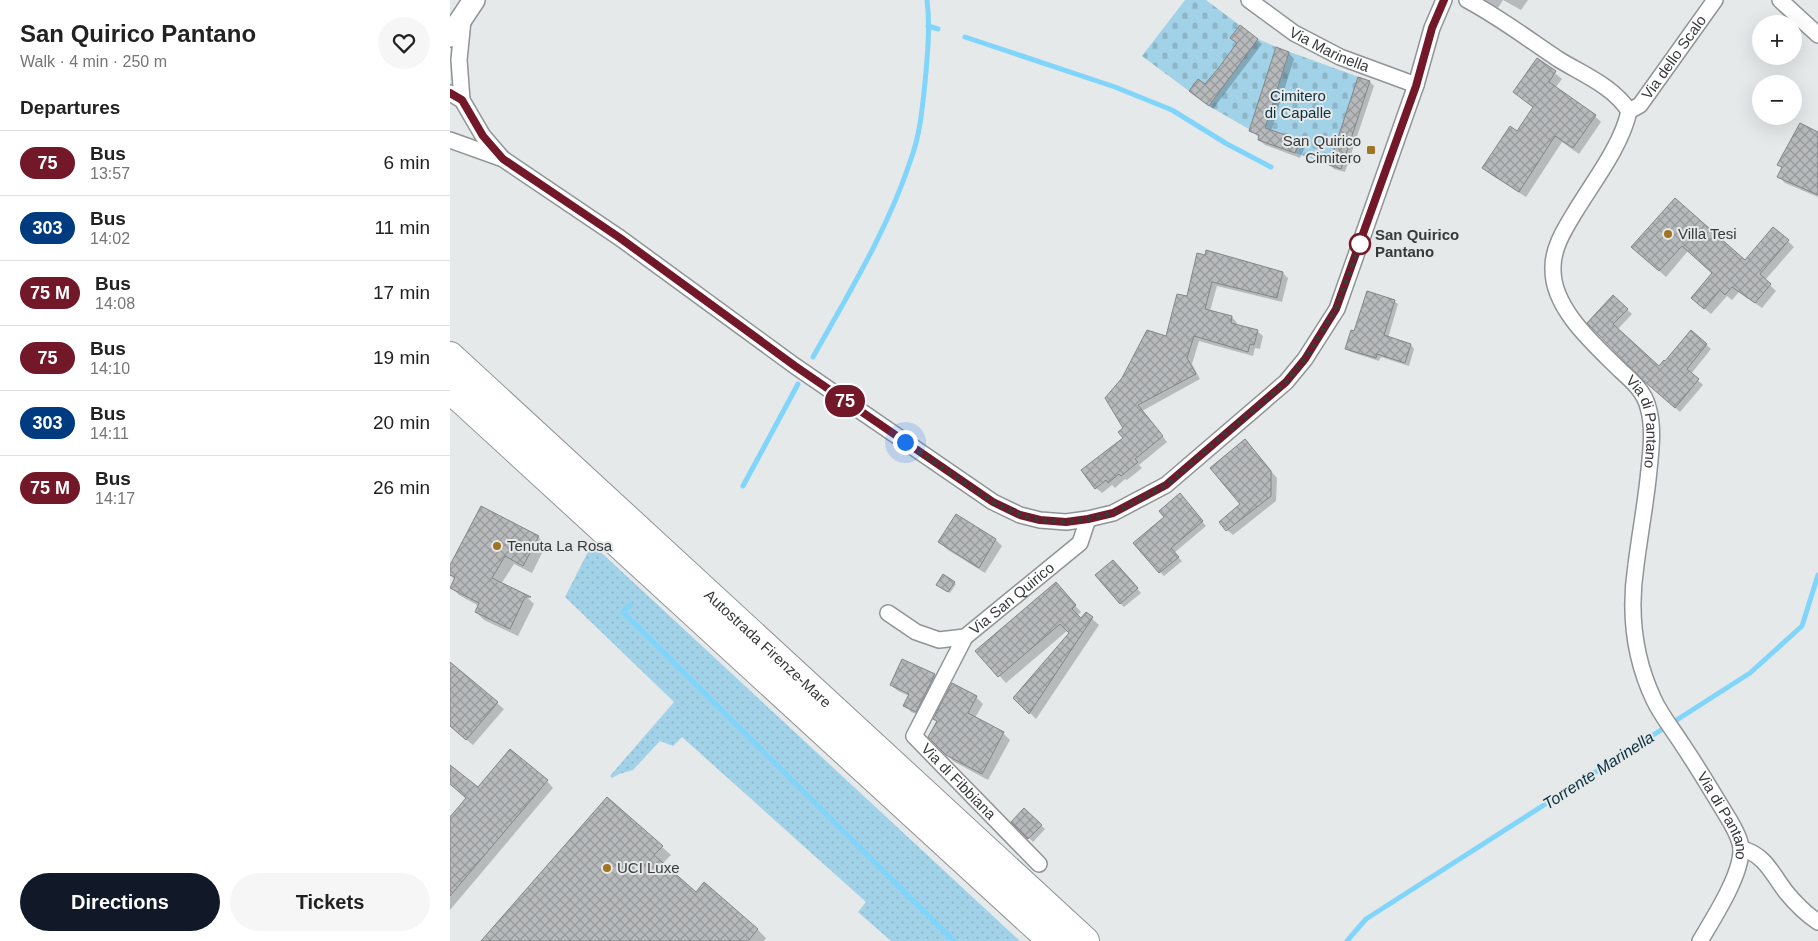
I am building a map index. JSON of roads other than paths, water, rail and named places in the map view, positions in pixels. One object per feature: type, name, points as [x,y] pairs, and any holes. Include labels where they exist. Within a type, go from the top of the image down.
[{"type":"highway","name":"Autostrada Firenze-Mare","points":[[450,356],[1085,941]]},
{"type":"highway","name":"Autostrada Firenze-Mare","points":[[450,389],[1052,941]]},
{"type":"main road","points":[[450,36],[469,9]]},
{"type":"street","name":"Via Marinella","points":[[1250,0],[1294,33],[1340,57],[1416,86]]},
{"type":"street","points":[[450,140],[503,159],[620,238],[795,366],[993,502],[1020,515],[1040,520],[1066,522],[1088,519],[1113,513],[1166,485],[1286,382],[1305,359],[1336,309],[1416,86],[1432,28],[1444,0]]},
{"type":"street","points":[[1467,0],[1489,12],[1558,59],[1619,96],[1629,111]]},
{"type":"street","name":"Via dello Scalo","points":[[1629,111],[1640,105],[1715,0]]},
{"type":"street","points":[[1780,0],[1818,35]]},
{"type":"street","points":[[469,9],[459,60],[456,97],[483,136],[503,159]]},
{"type":"street","name":"Via di Pantano","points":[[1629,111],[1622,135],[1562,234],[1556,248],[1552,268],[1554,286],[1566,311],[1597,347],[1638,387],[1648,406],[1651,425],[1651,447],[1645,506],[1635,567],[1632,609],[1634,639],[1654,701],[1730,821],[1741,849],[1732,882],[1700,941]]},
{"type":"street","name":"Via San Quirico","points":[[888,613],[916,632],[939,640],[965,637],[1080,543],[1088,519]]},
{"type":"street","name":"Via di Fibbiana","points":[[965,637],[914,736],[1039,864]]},
{"type":"street","points":[[1741,849],[1749,851],[1764,861],[1795,903],[1818,922]]},
{"type":"waterway","points":[[813,357],[854,285],[879,236],[902,185],[914,149],[921,116],[926,72],[929,27],[927,0]]},
{"type":"waterway","points":[[928,26],[938,29]]},
{"type":"waterway","points":[[965,37],[1115,87],[1172,110],[1227,144],[1271,167]]},
{"type":"waterway","points":[[743,486],[798,384]]},
{"type":"waterway","name":"Torrente Marinella","points":[[1347,941],[1366,919],[1750,673],[1802,626],[1818,575]]},
{"type":"waterway","points":[[630,605],[623,612],[954,941]]},
{"type":"place","name":"San Quirico Cimitero","points":[[1371,150]]},
{"type":"place","name":"Villa Tesi","points":[[1668,234]]},
{"type":"place","name":"San Quirico Pantano","points":[[1360,244]]},
{"type":"place","name":"Tenuta La Rosa","points":[[497,546]]},
{"type":"place","name":"UCI Luxe","points":[[607,868]]},
{"type":"park label","name":"Cimitero di Capalle","points":[[1298,104]]}]
